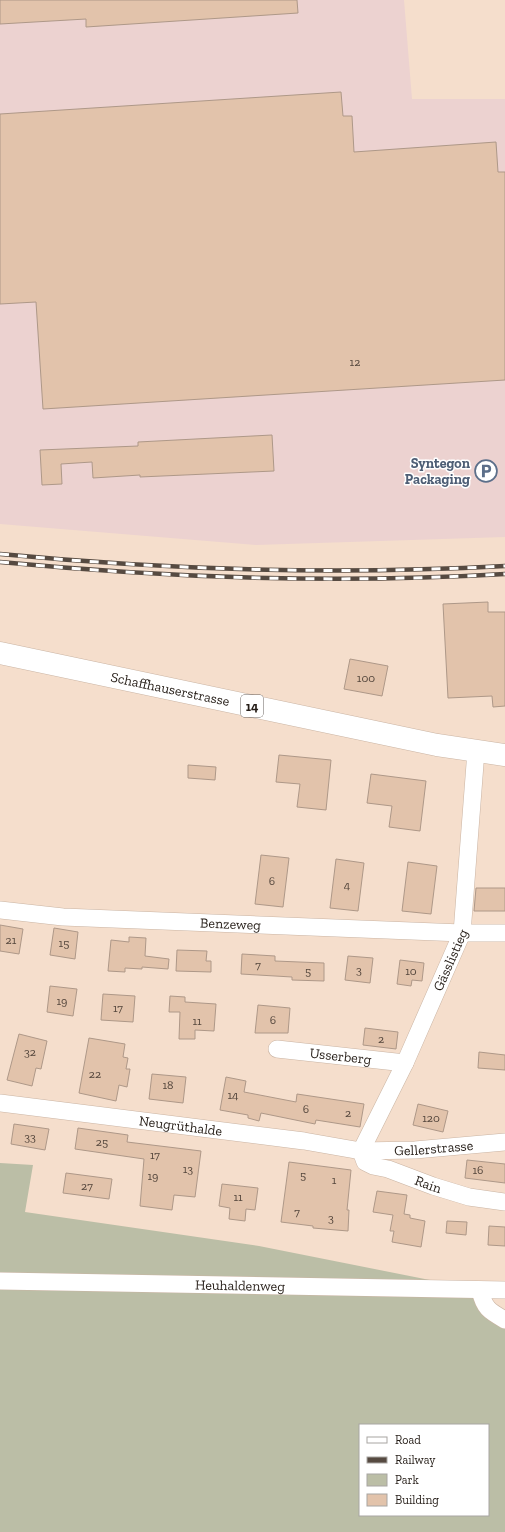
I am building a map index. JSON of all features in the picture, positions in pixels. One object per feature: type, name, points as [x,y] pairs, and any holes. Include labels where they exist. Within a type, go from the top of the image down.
[{"type":"main road","name":"Schaffhauserstrasse","points":[[0,653],[437,745],[505,755]]},
{"type":"street","name":"Gässlistieg","points":[[361,1151],[404,1063],[462,933],[476,751]]},
{"type":"street","name":"Benzeweg","points":[[0,910],[71,918],[462,933],[505,933]]},
{"type":"street","name":"Usserberg","points":[[277,1049],[404,1063]]},
{"type":"street","name":"Neugrüthalde","points":[[0,1103],[304,1140],[361,1151]]},
{"type":"street","name":"Gellerstrasse","points":[[361,1151],[415,1150],[505,1142]]},
{"type":"street","name":"Rain","points":[[361,1151],[365,1162],[373,1166],[388,1169],[433,1186],[469,1197],[505,1202]]},
{"type":"street","name":"Heuhaldenweg","points":[[0,1282],[505,1290]]},
{"type":"street","points":[[480,1290],[483,1303],[491,1313],[505,1320]]},
{"type":"shaded area","name":"Syntegon Packaging","points":[[0,0],[404,0],[412,99],[505,99],[505,537],[256,545],[0,524]]},
{"type":"green space","points":[[0,1163],[33,1165],[25,1212],[259,1246],[480,1290],[505,1318],[505,1532],[0,1532]]},
{"type":"building","points":[[0,0],[297,0],[298,13],[86,27],[86,19],[0,24]]},
{"type":"building","points":[[341,92],[343,116],[352,116],[354,152],[496,142],[498,172],[505,172],[505,380],[43,409],[36,302],[0,304],[0,114]]},
{"type":"building","points":[[272,435],[274,471],[93,478],[92,462],[61,464],[62,484],[42,485],[40,450],[138,446],[138,442]]},
{"type":"building","points":[[488,602],[488,612],[505,612],[505,706],[493,707],[492,696],[448,698],[443,604]]},
{"type":"building","points":[[350,659],[388,666],[382,696],[344,689]]},
{"type":"building","points":[[279,755],[331,760],[326,810],[297,807],[300,784],[276,782]]},
{"type":"building","points":[[188,765],[216,767],[215,780],[188,778]]},
{"type":"building","points":[[371,774],[426,781],[420,831],[389,827],[392,806],[367,803]]},
{"type":"building","points":[[261,855],[289,858],[283,907],[255,904]]},
{"type":"building","points":[[336,859],[364,863],[358,911],[330,908]]},
{"type":"building","points":[[408,862],[437,866],[431,914],[402,911]]},
{"type":"building","points":[[476,888],[505,888],[505,911],[474,911]]},
{"type":"building","points":[[0,925],[23,929],[19,954],[0,951]]},
{"type":"building","points":[[54,928],[78,932],[75,959],[50,955]]},
{"type":"building","points":[[129,937],[146,938],[145,956],[169,959],[168,969],[142,967],[142,969],[125,968],[125,972],[108,971],[111,940],[129,942]]},
{"type":"building","points":[[177,950],[207,951],[206,961],[211,961],[211,972],[176,971]]},
{"type":"building","points":[[242,954],[275,956],[275,961],[324,963],[324,981],[292,980],[292,977],[241,974]]},
{"type":"building","points":[[348,956],[373,958],[370,983],[345,980]]},
{"type":"building","points":[[400,960],[424,963],[422,981],[412,980],[411,986],[397,984]]},
{"type":"building","points":[[50,986],[77,989],[73,1016],[47,1012]]},
{"type":"building","points":[[103,994],[135,996],[133,1022],[101,1020]]},
{"type":"building","points":[[170,996],[185,997],[185,1002],[216,1004],[214,1031],[195,1030],[195,1039],[179,1039],[180,1012],[169,1012]]},
{"type":"building","points":[[258,1005],[290,1008],[288,1033],[255,1033]]},
{"type":"building","points":[[365,1028],[398,1032],[396,1049],[363,1045]]},
{"type":"building","points":[[19,1034],[47,1041],[41,1069],[36,1068],[32,1086],[7,1080]]},
{"type":"building","points":[[89,1038],[125,1044],[123,1057],[128,1058],[126,1069],[130,1069],[127,1087],[119,1085],[116,1101],[79,1093]]},
{"type":"building","points":[[479,1052],[505,1055],[505,1070],[478,1068]]},
{"type":"building","points":[[152,1074],[186,1077],[183,1103],[149,1099]]},
{"type":"building","points":[[226,1077],[246,1081],[244,1092],[296,1102],[297,1094],[364,1104],[360,1127],[316,1120],[315,1124],[261,1113],[259,1121],[248,1118],[248,1115],[220,1110]]},
{"type":"building","points":[[418,1104],[448,1111],[443,1132],[413,1125]]},
{"type":"building","points":[[14,1124],[49,1129],[45,1150],[11,1144]]},
{"type":"building","points":[[78,1128],[128,1135],[127,1142],[201,1151],[195,1197],[174,1195],[172,1210],[140,1206],[144,1159],[75,1149]]},
{"type":"building","points":[[467,1160],[505,1164],[505,1183],[465,1178]]},
{"type":"building","points":[[289,1162],[351,1170],[347,1210],[349,1210],[348,1231],[313,1228],[313,1226],[281,1222]]},
{"type":"building","points":[[66,1173],[112,1179],[109,1199],[63,1193]]},
{"type":"building","points":[[222,1184],[258,1188],[255,1210],[246,1209],[245,1221],[229,1219],[230,1208],[219,1206]]},
{"type":"building","points":[[377,1191],[407,1195],[404,1214],[410,1215],[410,1218],[425,1221],[421,1247],[392,1242],[394,1231],[390,1231],[393,1215],[373,1212]]},
{"type":"building","points":[[447,1221],[467,1222],[466,1235],[446,1233]]},
{"type":"building","points":[[489,1226],[505,1227],[505,1246],[488,1245]]},
{"type":"railway","points":[[0,554],[126,564],[252,569],[379,570],[505,566]]},
{"type":"railway","points":[[0,562],[63,568],[252,578],[378,579],[505,574]]},
{"type":"place","name":"Syntegon Packaging","points":[[486,471]]}]
